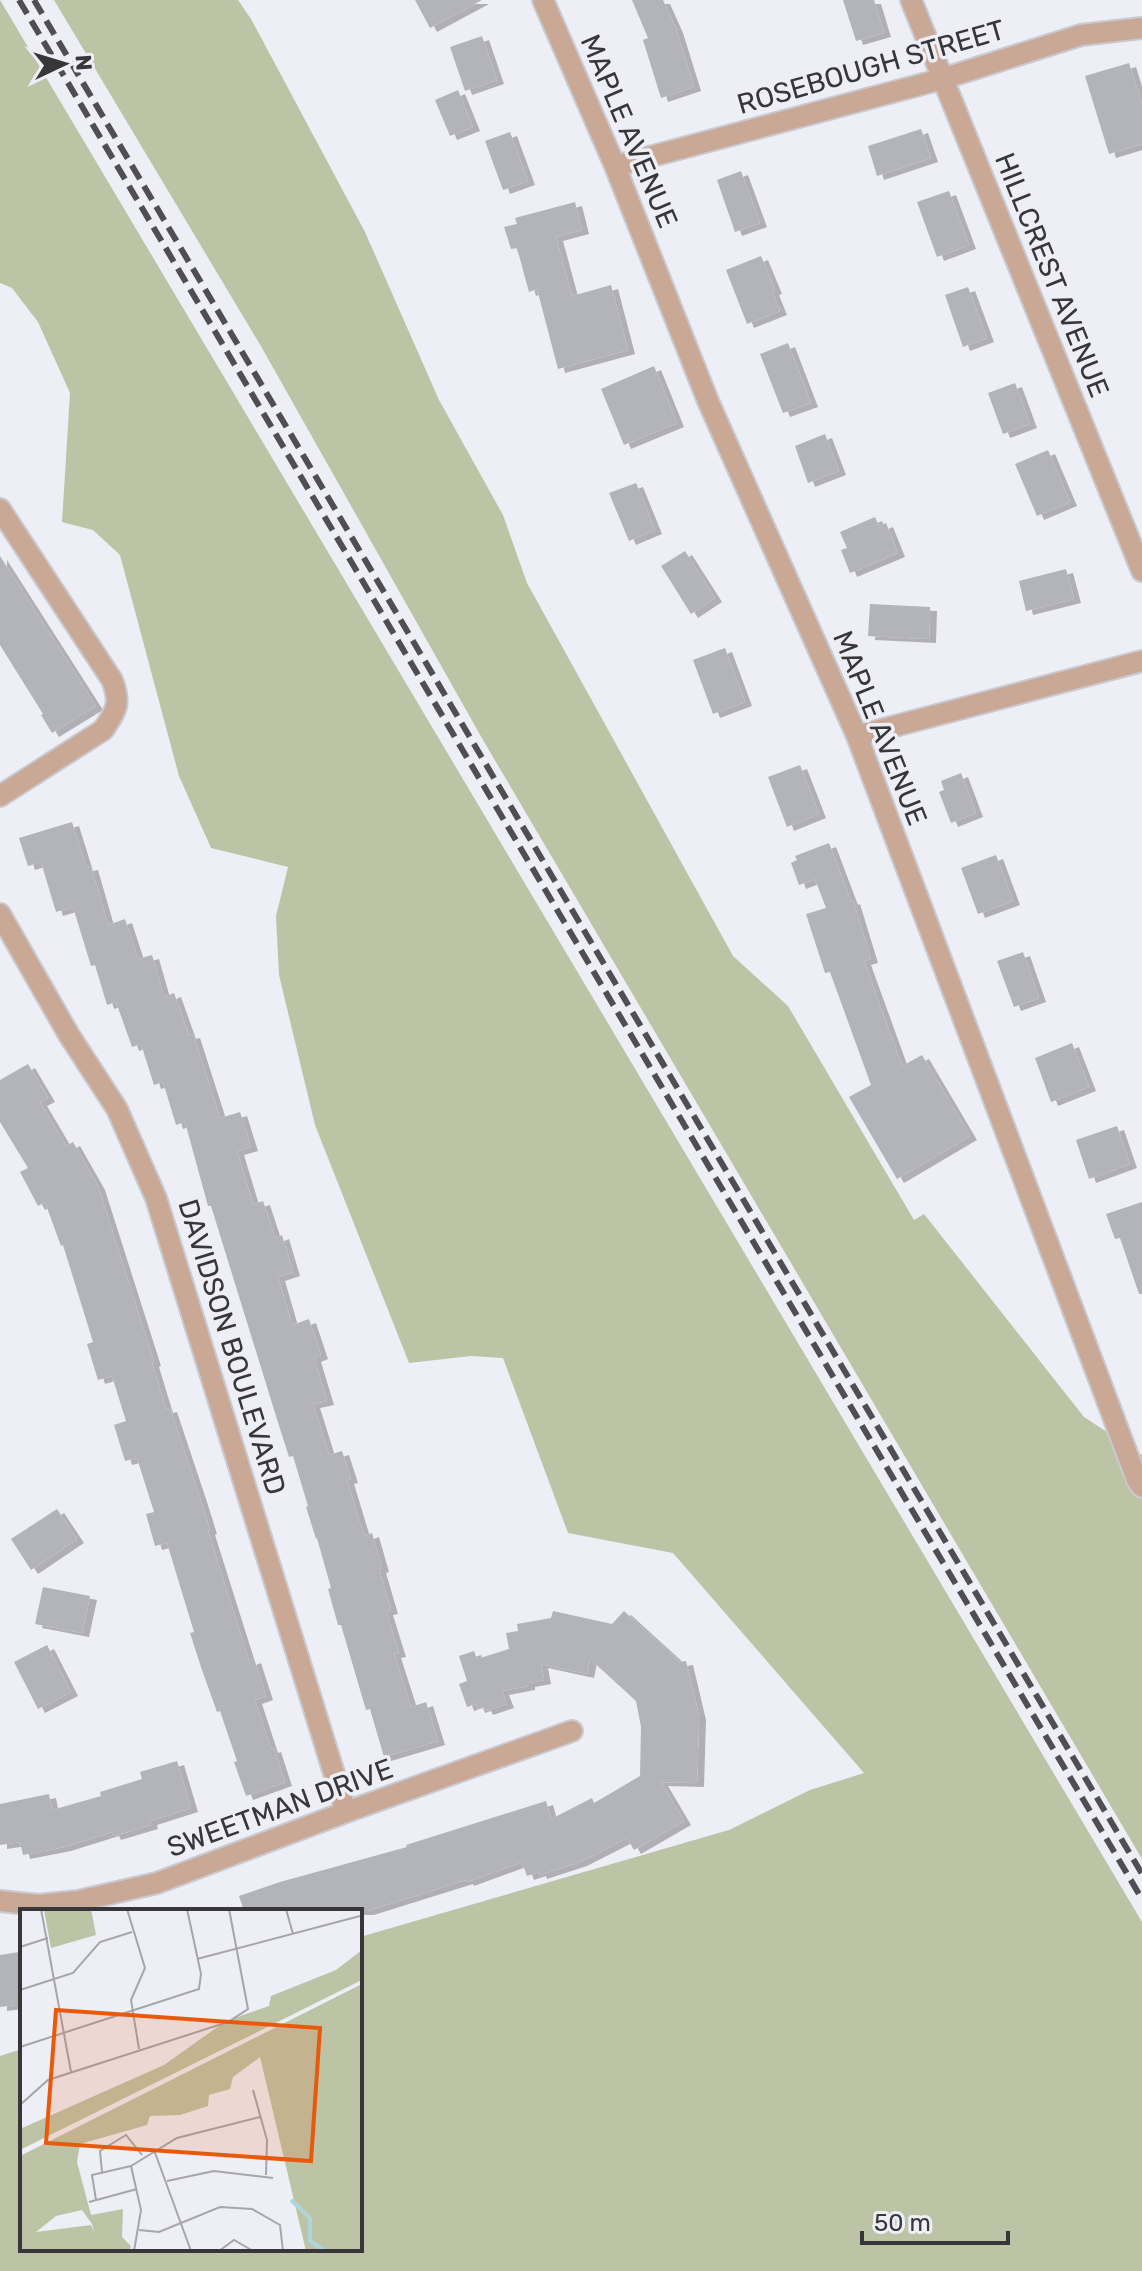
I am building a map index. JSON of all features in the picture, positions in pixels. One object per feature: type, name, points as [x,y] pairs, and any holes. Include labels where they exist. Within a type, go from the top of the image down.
[{"type":"street","name":"MAPLE AVENUE","points":[[543,0],[615,166],[708,401],[857,736],[1019,1171],[1142,1487]]},
{"type":"street","name":"HILLCREST AVENUE","points":[[911,0],[1142,571]]},
{"type":"street","name":"ROSEBOUGH STREET","points":[[615,166],[942,79],[1081,35],[1142,28]]},
{"type":"street","points":[[0,509],[117,692],[115,714],[103,730],[0,796]]},
{"type":"street","points":[[857,736],[1142,661]]},
{"type":"street","name":"DAVIDSON BOULEVARD","points":[[2,922],[117,1109],[156,1198],[346,1812]]},
{"type":"street","name":"SWEETMAN DRIVE","points":[[0,1901],[38,1905],[78,1901],[157,1883],[572,1731]]},
{"type":"green space","points":[[0,0],[1142,1922],[1142,2271],[0,2271],[0,2056],[20,2050],[20,2251],[362,2251],[362,1936],[729,1830],[810,1790],[864,1773],[673,1553],[568,1533],[503,1358],[471,1356],[409,1363],[315,1125],[279,975],[276,916],[288,867],[211,848],[179,776],[120,555],[93,530],[62,522],[70,393],[38,322],[12,288],[0,283]]},
{"type":"green space","points":[[54,0],[238,0],[365,232],[439,400],[503,515],[527,583],[733,956],[788,1006],[914,1220],[924,1214],[1084,1417],[1142,1455],[1142,1859],[483,740],[262,348]]},
{"type":"building","points":[[415,0],[482,0],[430,28]]},
{"type":"building","points":[[632,0],[663,0],[676,29],[694,87],[661,98],[643,40],[648,38]]},
{"type":"building","points":[[843,0],[874,0],[884,33],[856,41]]},
{"type":"building","points":[[482,36],[497,80],[465,91],[450,47]]},
{"type":"building","points":[[1129,63],[1142,105],[1142,144],[1109,154],[1085,76]]},
{"type":"building","points":[[458,90],[473,127],[450,136],[435,100]]},
{"type":"building","points":[[921,129],[931,158],[877,176],[868,146]]},
{"type":"building","points":[[510,132],[528,181],[503,190],[485,141]]},
{"type":"building","points":[[741,171],[760,223],[735,232],[717,180]]},
{"type":"building","points":[[949,191],[969,245],[937,257],[917,202]]},
{"type":"building","points":[[575,202],[582,230],[556,237],[572,296],[611,285],[628,350],[558,369],[537,289],[529,292],[517,248],[511,249],[504,227],[517,224],[515,218]]},
{"type":"building","points":[[761,256],[780,311],[747,324],[726,270]]},
{"type":"building","points":[[968,287],[987,338],[963,347],[945,295]]},
{"type":"building","points":[[788,343],[811,403],[783,413],[760,354]]},
{"type":"building","points":[[654,366],[677,423],[624,445],[601,389]]},
{"type":"building","points":[[1015,383],[1030,424],[1003,434],[988,393]]},
{"type":"building","points":[[825,434],[839,471],[808,483],[795,446]]},
{"type":"building","points":[[1048,450],[1070,502],[1037,516],[1015,464]]},
{"type":"building","points":[[636,483],[655,530],[629,541],[609,493]]},
{"type":"building","points":[[875,517],[879,526],[886,523],[898,553],[850,573],[841,550],[847,548],[840,532]]},
{"type":"building","points":[[685,551],[715,598],[691,614],[661,566]]},
{"type":"building","points":[[0,556],[96,706],[52,733],[0,645]]},
{"type":"building","points":[[1066,569],[1074,599],[1026,611],[1019,581]]},
{"type":"building","points":[[870,604],[930,607],[929,639],[868,636]]},
{"type":"building","points":[[725,648],[745,702],[713,714],[693,660]]},
{"type":"building","points":[[800,765],[819,814],[787,827],[768,777]]},
{"type":"building","points":[[961,773],[976,813],[951,823],[939,792],[944,790],[941,781]]},
{"type":"building","points":[[72,822],[86,867],[91,866],[108,925],[125,919],[138,959],[152,955],[164,997],[174,993],[189,1035],[193,1034],[220,1118],[240,1112],[251,1147],[237,1151],[253,1204],[263,1201],[275,1238],[282,1235],[293,1272],[278,1277],[292,1325],[309,1319],[321,1355],[314,1358],[327,1401],[313,1404],[329,1455],[342,1451],[351,1479],[347,1480],[364,1536],[372,1533],[382,1568],[379,1569],[391,1610],[386,1611],[399,1653],[394,1654],[411,1707],[426,1702],[438,1741],[384,1757],[370,1709],[366,1710],[341,1625],[338,1625],[328,1589],[331,1588],[293,1456],[289,1457],[211,1206],[208,1206],[185,1122],[176,1125],[163,1082],[154,1085],[141,1044],[132,1047],[116,1002],[107,1005],[73,907],[56,912],[41,862],[28,866],[19,838]]},
{"type":"building","points":[[829,843],[853,900],[871,959],[864,961],[902,1066],[922,1055],[970,1136],[897,1179],[849,1097],[871,1085],[830,972],[825,973],[806,914],[826,908],[815,879],[799,885],[791,863],[797,860],[795,856]]},
{"type":"building","points":[[996,855],[1013,901],[978,914],[961,868]]},
{"type":"building","points":[[1023,952],[1039,998],[1014,1007],[997,961]]},
{"type":"building","points":[[1072,1043],[1089,1087],[1051,1102],[1035,1058]]},
{"type":"building","points":[[28,1064],[48,1098],[40,1102],[66,1146],[73,1142],[98,1186],[166,1409],[170,1408],[200,1498],[249,1661],[254,1659],[266,1696],[255,1700],[285,1782],[246,1796],[220,1711],[217,1712],[190,1633],[194,1632],[167,1543],[155,1546],[146,1514],[154,1512],[137,1458],[125,1461],[114,1425],[126,1421],[112,1376],[98,1380],[87,1344],[93,1342],[63,1245],[45,1202],[38,1206],[20,1172],[28,1168],[0,1122],[0,1080]]},
{"type":"building","points":[[1117,1126],[1130,1164],[1089,1179],[1076,1140]]},
{"type":"building","points":[[1142,1202],[1142,1294],[1139,1294],[1120,1238],[1115,1239],[1106,1214]]},
{"type":"building","points":[[57,1509],[77,1539],[31,1570],[11,1539]]},
{"type":"building","points":[[43,1587],[90,1596],[82,1633],[35,1624]]},
{"type":"building","points":[[553,1611],[612,1624],[624,1611],[680,1662],[686,1661],[699,1716],[697,1783],[661,1782],[684,1821],[634,1850],[627,1838],[580,1862],[540,1875],[539,1872],[527,1876],[522,1862],[467,1882],[367,1911],[243,1909],[239,1896],[280,1882],[407,1847],[546,1801],[551,1819],[592,1798],[594,1803],[640,1776],[641,1727],[636,1701],[590,1659],[587,1674],[541,1664],[544,1680],[502,1691],[507,1704],[486,1711],[484,1707],[478,1709],[476,1704],[467,1707],[459,1684],[467,1681],[459,1656],[474,1651],[477,1659],[509,1649],[506,1633],[518,1631],[517,1624],[551,1618]]},
{"type":"building","points":[[47,1645],[71,1692],[38,1709],[14,1662]]},
{"type":"building","points":[[177,1761],[191,1808],[114,1836],[112,1832],[64,1847],[23,1855],[20,1842],[0,1845],[0,1804],[49,1794],[52,1810],[101,1796],[100,1792],[142,1779],[140,1772]]},
{"type":"building","points":[[19,1952],[20,2004],[0,2007],[0,1955]]},
{"type":"railway","points":[[19,0],[1142,1899]]},
{"type":"railway","points":[[34,0],[1142,1874]]}]
